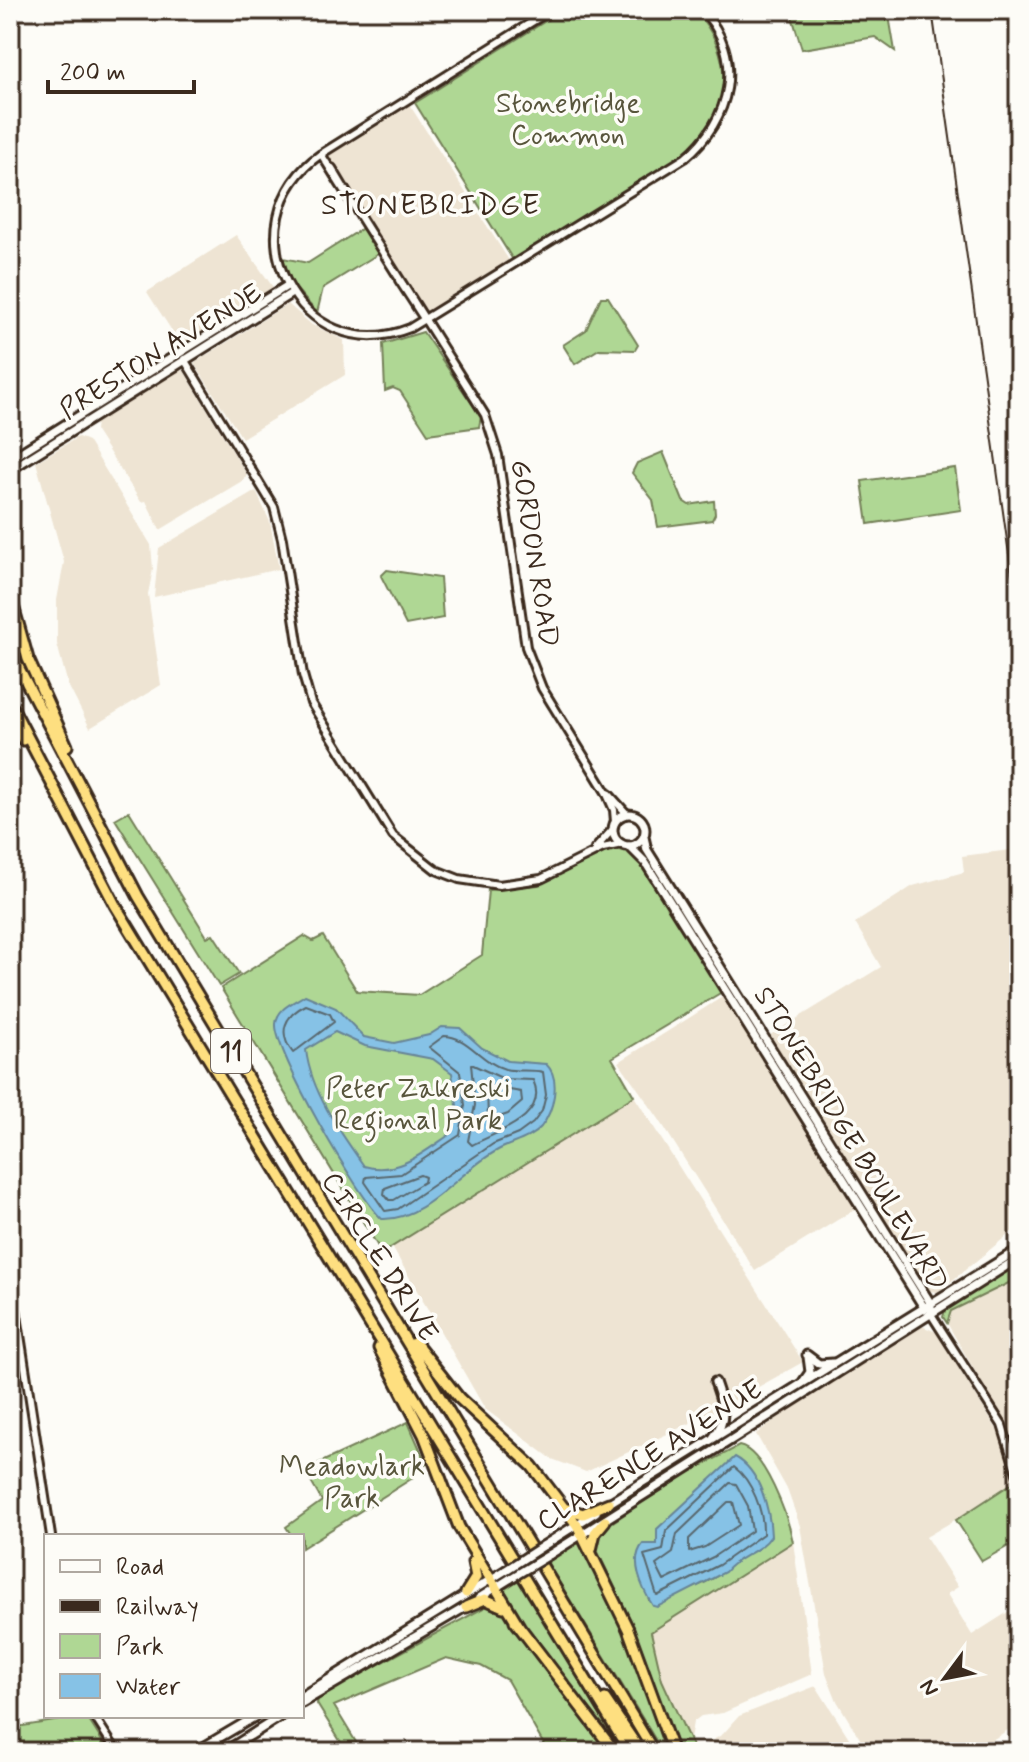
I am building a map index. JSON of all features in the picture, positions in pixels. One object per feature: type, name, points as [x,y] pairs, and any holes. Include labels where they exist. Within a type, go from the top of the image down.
[{"type":"highway","points":[[10,595],[36,678],[113,847]]},
{"type":"highway","name":"CIRCLE DRIVE","points":[[10,651],[162,937],[654,1752]]},
{"type":"highway","name":"CIRCLE DRIVE","points":[[10,703],[94,862],[192,1034],[630,1752]]},
{"type":"highway","points":[[10,719],[94,862]]},
{"type":"highway","points":[[353,1253],[435,1370],[459,1398],[532,1466],[579,1530],[639,1655],[673,1752]]},
{"type":"highway","points":[[369,1322],[424,1435],[468,1543],[519,1626]]},
{"type":"highway","points":[[562,1504],[570,1511],[583,1514],[609,1503]]},
{"type":"highway","points":[[591,1550],[595,1533],[605,1521]]},
{"type":"highway","points":[[466,1593],[476,1577],[468,1543]]},
{"type":"highway","points":[[466,1607],[485,1599],[506,1609],[615,1752]]},
{"type":"highway","name":"11","points":[[573,1654],[641,1752]]},
{"type":"main road","name":"PRESTON AVENUE","points":[[10,470],[290,290]]},
{"type":"main road","name":"PRESTON AVENUE","points":[[10,459],[290,290]]},
{"type":"main road","points":[[627,814],[641,818],[645,827],[644,837],[625,845],[614,826],[627,814]]},
{"type":"main road","name":"STONEBRIDGE BOULEVARD","points":[[644,837],[647,850],[928,1309]]},
{"type":"main road","name":"STONEBRIDGE BOULEVARD","points":[[625,845],[645,862],[928,1309]]},
{"type":"main road","name":"CLARENCE AVENUE","points":[[304,1702],[466,1607],[506,1570],[543,1546],[605,1521],[1019,1249]]},
{"type":"main road","name":"CLARENCE AVENUE","points":[[304,1695],[466,1593],[511,1578],[549,1555],[609,1503],[839,1362],[1019,1258]]},
{"type":"main road","points":[[801,1386],[810,1372],[807,1355],[819,1364],[839,1362]]},
{"type":"main road","points":[[710,1442],[725,1420],[715,1382]]},
{"type":"main road","points":[[195,1752],[253,1718]]},
{"type":"main road","points":[[224,1752],[278,1718]]},
{"type":"street","points":[[551,10],[321,154],[296,176],[280,206],[276,249],[290,290],[326,323],[358,335],[391,335],[425,320],[679,163],[705,141],[723,114],[729,83],[720,36],[702,10]]},
{"type":"street","name":"GORDON ROAD","points":[[321,154],[485,415],[494,441],[521,621],[534,669],[606,792],[614,810],[614,826]]},
{"type":"street","points":[[184,359],[274,507],[283,540],[303,675],[311,703],[393,836],[436,870],[482,883],[509,884],[541,879],[590,854],[625,845]]},
{"type":"street","name":"GORDON ROAD","points":[[606,792],[627,814]]},
{"type":"street","points":[[590,854],[614,826]]},
{"type":"street","points":[[10,1288],[14,1296],[51,1534]]},
{"type":"street","points":[[928,1309],[1002,1425],[1019,1480]]},
{"type":"street","points":[[95,1718],[117,1752]]},
{"type":"shaded area","points":[[409,104],[510,262],[431,311],[426,311],[328,158],[331,152]]},
{"type":"shaded area","points":[[236,235],[275,290],[187,345],[181,345],[147,292]]},
{"type":"shaded area","points":[[288,304],[312,325],[344,340],[345,375],[242,438],[194,363]]},
{"type":"shaded area","points":[[177,369],[184,371],[247,475],[160,530],[146,501],[141,502],[95,430],[96,422]]},
{"type":"shaded area","points":[[78,437],[88,441],[151,545],[153,569],[148,594],[161,685],[90,728],[68,685],[57,644],[57,600],[64,562],[36,462]]},
{"type":"shaded area","points":[[256,491],[270,522],[279,569],[154,597],[159,548]]},
{"type":"shaded area","points":[[1019,849],[1019,1226],[938,1292],[929,1291],[770,1035],[881,967],[855,923],[913,886],[964,872],[962,856]]},
{"type":"shaded area","points":[[727,994],[860,1206],[755,1271],[659,1119],[619,1062]]},
{"type":"shaded area","points":[[634,1096],[803,1362],[712,1413],[586,1472],[552,1459],[485,1409],[392,1247]]},
{"type":"shaded area","points":[[1019,1278],[1019,1447],[947,1323],[951,1311]]},
{"type":"shaded area","points":[[922,1326],[936,1332],[998,1431],[1009,1458],[1014,1482],[1009,1488],[926,1537],[958,1587],[947,1594],[972,1635],[1019,1605],[1019,1723],[973,1752],[868,1752],[837,1701],[826,1673],[800,1526],[787,1489],[756,1434],[815,1390]]},
{"type":"shaded area","points":[[793,1542],[812,1674],[723,1713],[701,1716],[693,1722],[690,1740],[695,1745],[703,1746],[723,1734],[739,1716],[816,1686],[858,1752],[695,1752],[662,1680],[651,1632]]},
{"type":"green space","name":"Stonebridge Common","points":[[563,10],[694,10],[707,26],[722,62],[724,81],[721,100],[705,136],[685,156],[515,263],[415,103]]},
{"type":"green space","points":[[790,10],[827,10],[832,17],[862,10],[888,10],[895,51],[875,37],[802,49]]},
{"type":"green space","points":[[363,228],[378,254],[323,288],[317,313],[292,284],[283,258],[308,263]]},
{"type":"green space","points":[[601,297],[608,297],[638,345],[635,350],[599,349],[575,364],[563,345],[586,330]]},
{"type":"green space","points":[[423,332],[481,417],[479,427],[428,434],[400,391],[393,388],[385,391],[383,344]]},
{"type":"green space","points":[[663,452],[683,501],[689,505],[714,501],[712,520],[658,527],[653,500],[632,473],[637,463]]},
{"type":"green space","points":[[955,468],[961,510],[868,524],[862,481]]},
{"type":"green space","points":[[387,570],[440,578],[443,618],[406,625],[381,576]]},
{"type":"green space","points":[[129,811],[207,937],[213,934],[239,974],[219,986],[115,819]]},
{"type":"green space","name":"Peter Zakreski Regional Park","points":[[618,846],[638,853],[644,861],[722,992],[612,1058],[634,1096],[382,1253],[221,988],[304,936],[313,941],[323,936],[357,991],[419,995],[482,955],[488,890],[538,885]]},
{"type":"green space","points":[[1019,1264],[1019,1278],[951,1311],[947,1323],[943,1317],[945,1310]]},
{"type":"green space","name":"Meadowlark Park","points":[[408,1422],[426,1463],[411,1479],[304,1547],[304,1534],[291,1534],[286,1527],[322,1501],[304,1470]]},
{"type":"green space","points":[[739,1446],[749,1451],[774,1487],[793,1542],[651,1632],[662,1680],[695,1752],[679,1752],[633,1625],[595,1546],[602,1529],[688,1473]],"holes":[[[659,1541],[731,1564],[705,1583],[649,1600],[647,1568],[654,1546]]]},
{"type":"green space","points":[[1014,1482],[1019,1540],[982,1561],[956,1520]]},
{"type":"green space","points":[[581,1541],[632,1652],[668,1752],[663,1752],[547,1562]]},
{"type":"green space","points":[[519,1580],[610,1733],[524,1629],[502,1591]]},
{"type":"green space","points":[[487,1606],[500,1608],[611,1752],[548,1752],[507,1680],[481,1666],[446,1658],[334,1706],[362,1752],[347,1752],[317,1704],[318,1697]]},
{"type":"green space","points":[[87,1718],[109,1752],[10,1752],[10,1728]]},
{"type":"water","points":[[305,995],[336,1008],[364,1037],[394,1043],[429,1035],[442,1027],[460,1028],[482,1048],[508,1061],[546,1064],[551,1070],[555,1087],[549,1113],[536,1131],[484,1159],[428,1203],[413,1212],[382,1219],[355,1184],[320,1124],[279,1040],[276,1024],[279,1014]],"holes":[[[335,1032],[365,1046],[433,1059],[452,1073],[457,1105],[452,1133],[411,1160],[388,1168],[364,1166],[320,1096],[306,1050]]]},
{"type":"water","points":[[735,1457],[744,1463],[757,1481],[766,1503],[771,1536],[761,1547],[725,1572],[657,1607],[653,1606],[639,1575],[639,1551],[643,1544],[657,1544],[657,1529]]},
{"type":"railway","points":[[932,10],[1019,625]]},
{"type":"district","name":"STONEBRIDGE","points":[[431,204]]}]
